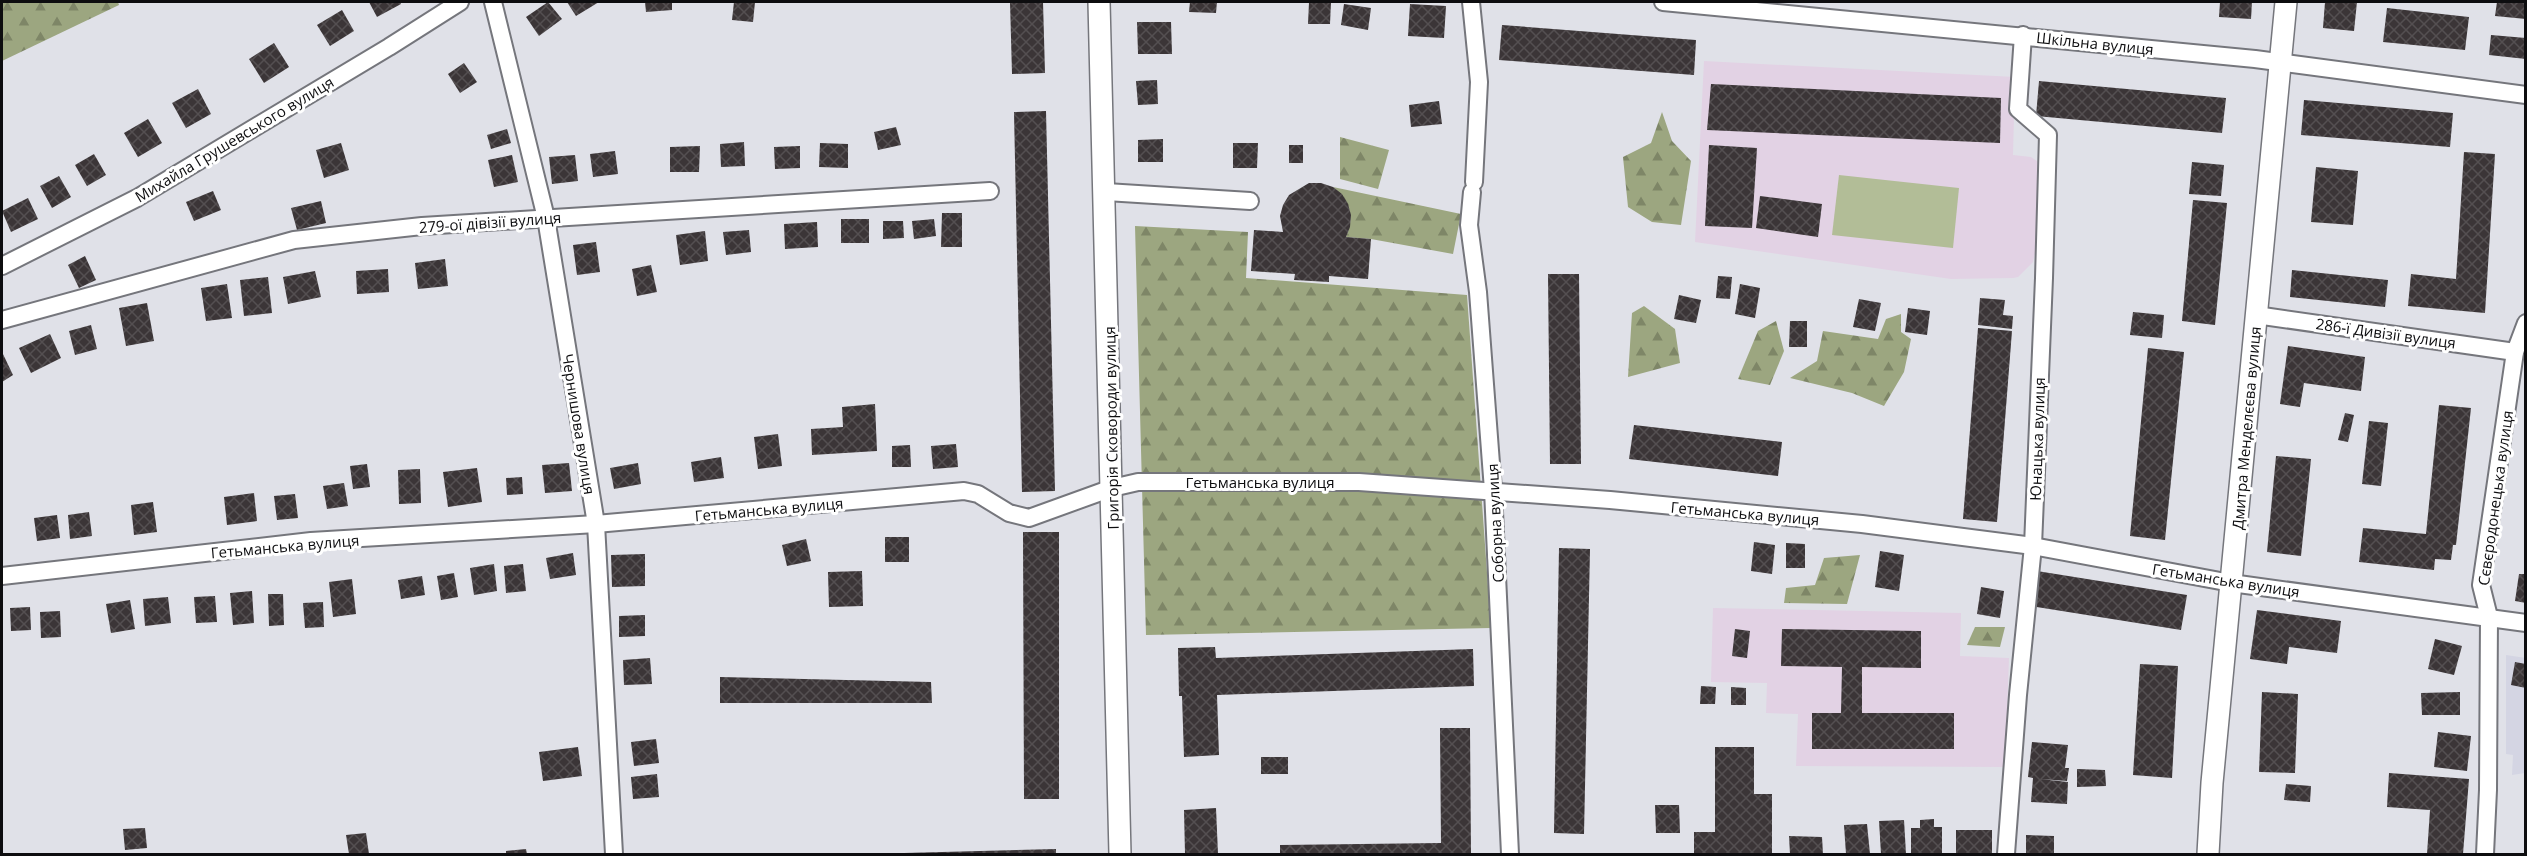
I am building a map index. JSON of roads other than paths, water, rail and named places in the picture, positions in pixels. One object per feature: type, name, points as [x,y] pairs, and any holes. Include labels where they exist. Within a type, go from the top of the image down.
[{"type":"street","name":"Михайла Грушевського вулиця","points":[[2,266],[137,198],[460,2]]},
{"type":"street","name":"Чернишова вулиця","points":[[493,2],[546,218],[596,524],[614,855]]},
{"type":"street","name":"Григорія Сковороди вулиця","points":[[1099,2],[1106,192],[1120,855]]},
{"type":"street","name":"Соборна вулиця","points":[[1471,2],[1479,82],[1469,225],[1478,292],[1493,490],[1510,855]]},
{"type":"street","name":"Шкільна вулиця","points":[[1663,2],[2255,59],[2526,95]]},
{"type":"street","name":"Дмитра Менделєєва вулиця","points":[[2208,855],[2212,783],[2286,2]]},
{"type":"street","name":"Юнацька вулиця","points":[[2006,855],[2016,715],[2033,546],[2048,135],[2018,109],[2023,35]]},
{"type":"street","name":"279-ої дівізії вулиця","points":[[2,320],[294,240],[422,226],[990,191]]},
{"type":"street","points":[[1106,192],[1250,201]]},
{"type":"street","name":"286-ї Дивізії вулиця","points":[[2256,315],[2515,352]]},
{"type":"street","name":"Сєвєродонецька вулиця","points":[[2485,855],[2488,790],[2488,617],[2481,585],[2515,352],[2526,323]]},
{"type":"street","name":"Гетьманська вулиця","points":[[2,576],[310,542],[596,524],[964,491],[978,494],[1009,513],[1029,518],[1112,488],[1138,482],[1359,482],[1493,490],[1862,524],[2033,546],[2231,583],[2526,624]]}]
